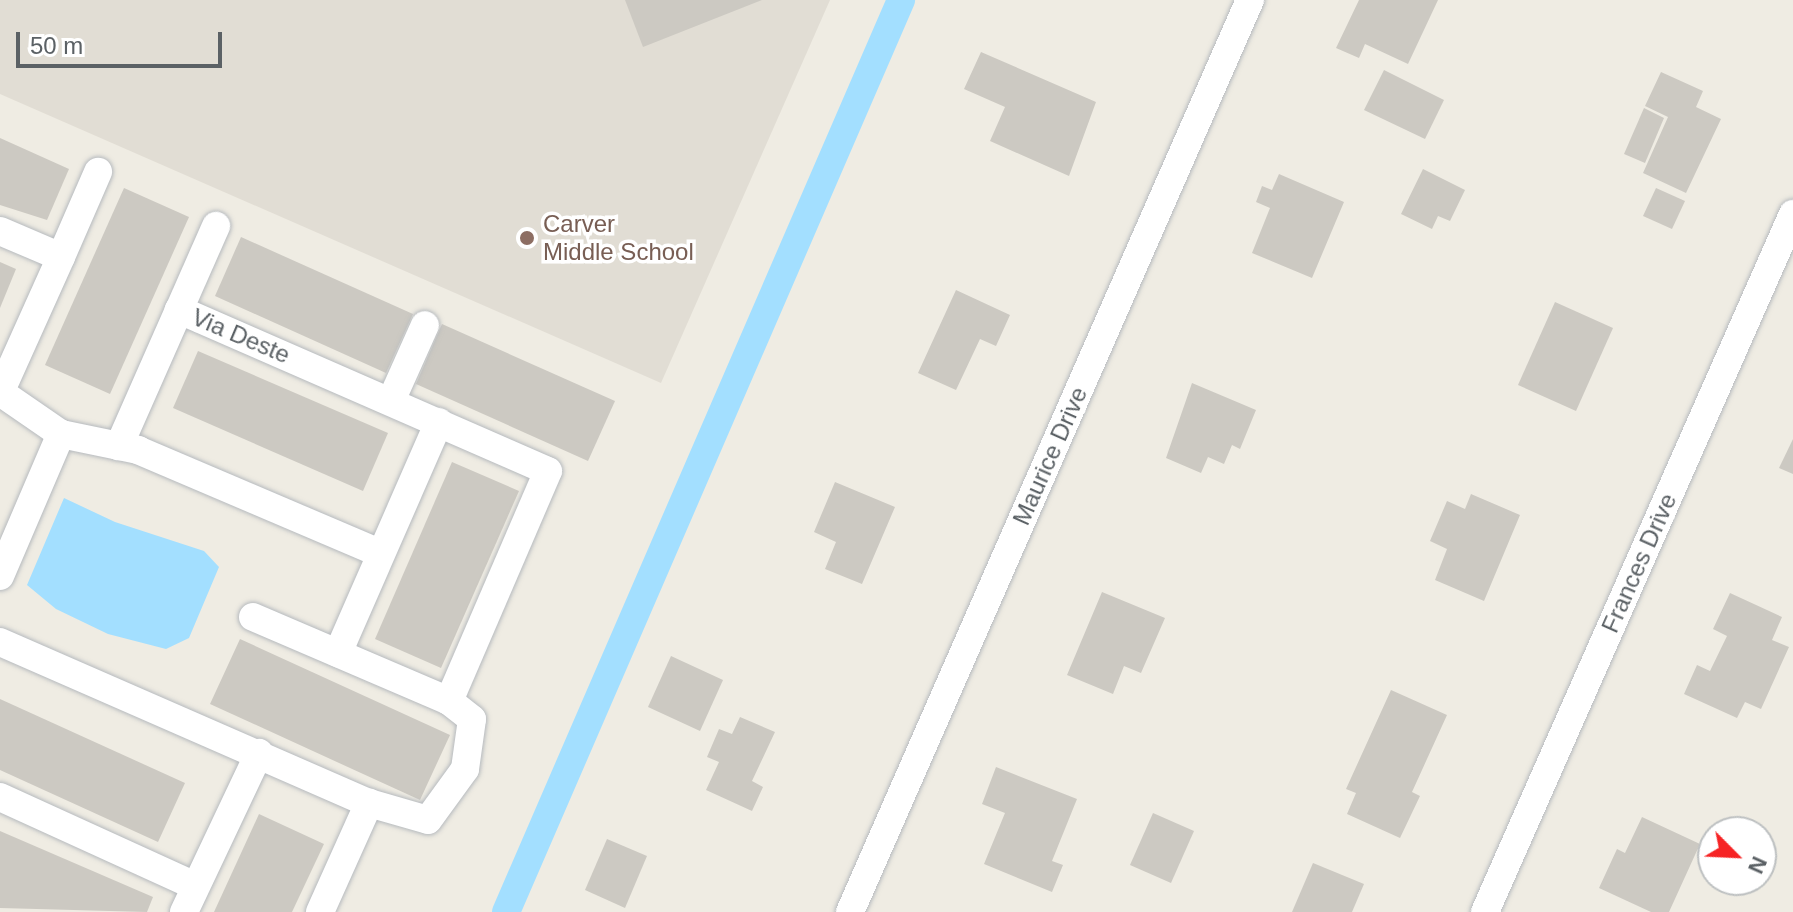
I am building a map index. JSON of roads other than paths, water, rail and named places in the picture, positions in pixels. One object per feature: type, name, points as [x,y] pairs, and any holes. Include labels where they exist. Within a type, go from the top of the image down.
[{"type":"street","name":"Maurice Drive","points":[[850,912],[1250,0]]},
{"type":"street","points":[[98,172],[0,392],[61,434],[119,446],[380,553]]},
{"type":"street","name":"Frances Drive","points":[[1485,912],[1793,214]]},
{"type":"street","points":[[179,310],[216,226]]},
{"type":"street","points":[[0,231],[61,257]]},
{"type":"street","name":"Via Deste","points":[[119,446],[179,310],[548,471],[449,701]]},
{"type":"street","points":[[391,401],[425,325]]},
{"type":"street","points":[[338,653],[439,422]]},
{"type":"street","points":[[0,576],[61,434]]},
{"type":"street","points":[[0,642],[369,803],[428,820],[465,769],[472,719],[449,701],[253,617]]},
{"type":"street","points":[[184,912],[259,753]]},
{"type":"street","points":[[0,797],[195,886]]},
{"type":"street","points":[[320,912],[369,803]]},
{"type":"water","points":[[64,498],[115,522],[204,551],[219,567],[189,638],[166,649],[108,634],[56,609],[27,585]]},
{"type":"waterway","points":[[506,912],[901,0]]},
{"type":"place","name":"Carver Middle School","points":[[527,238]]}]
